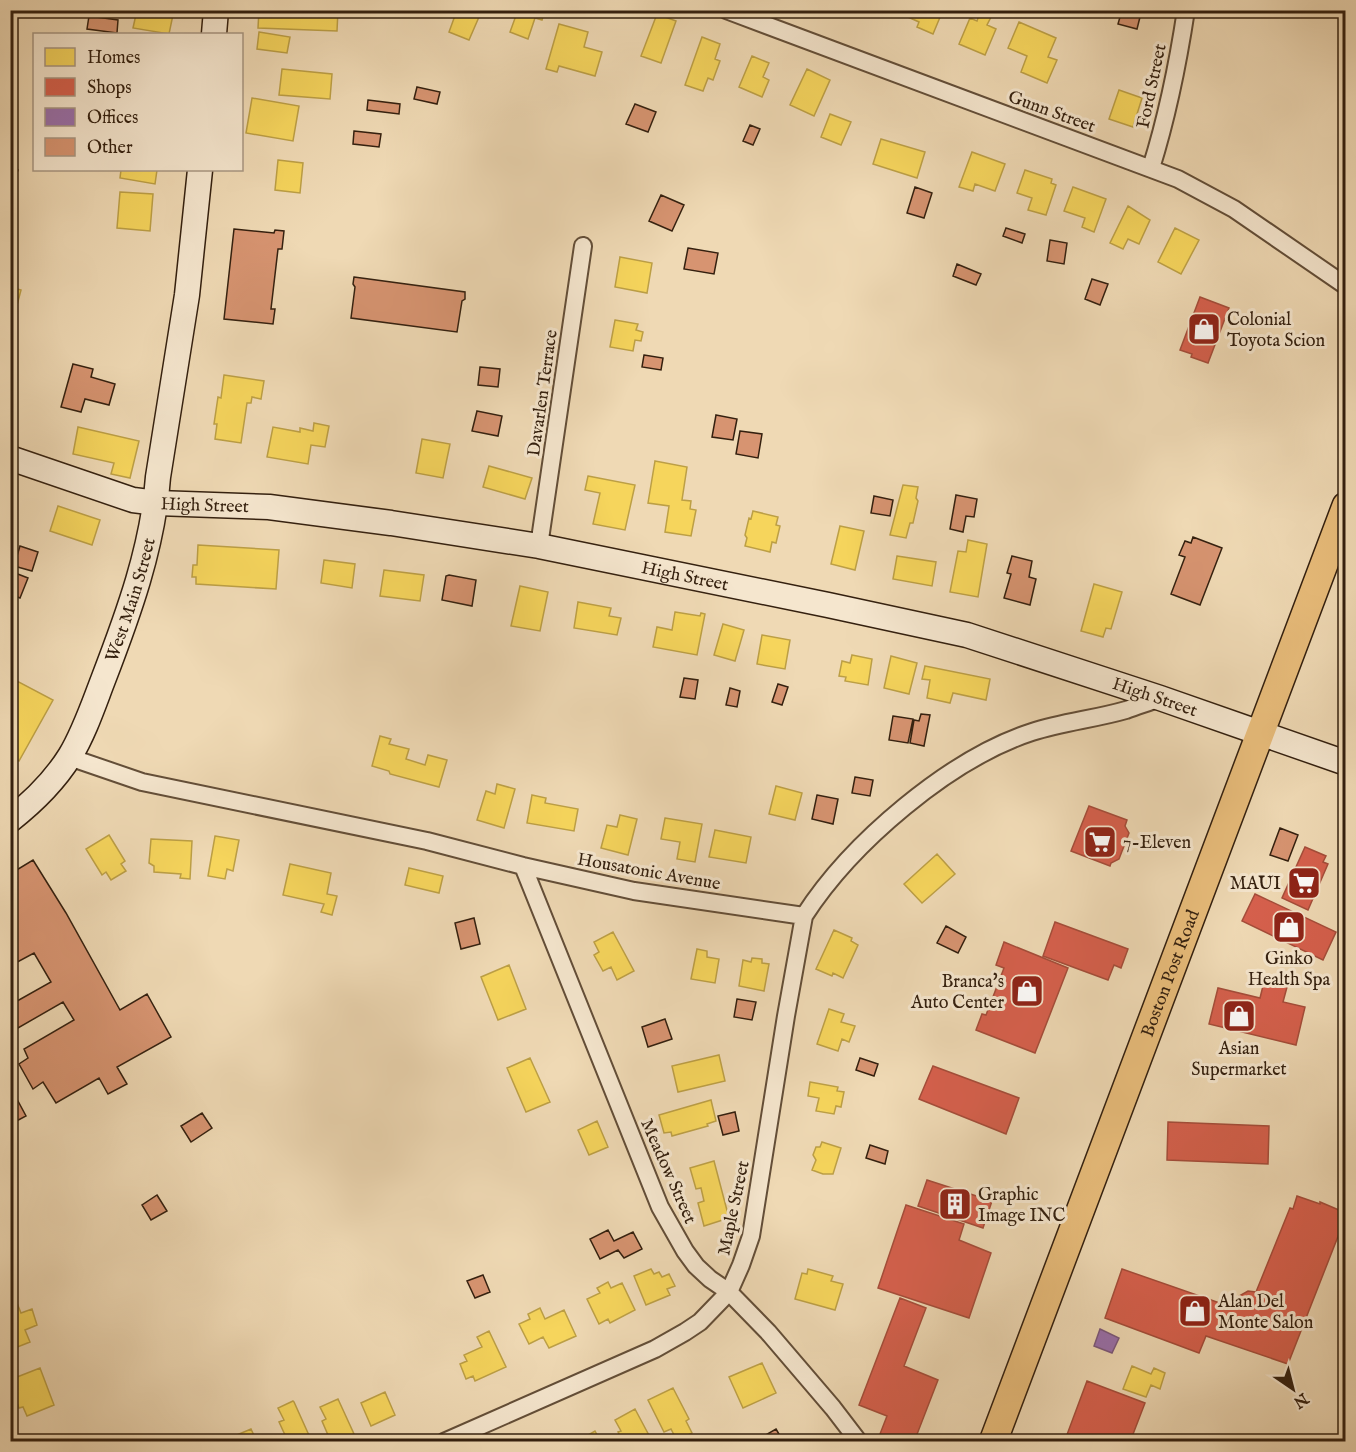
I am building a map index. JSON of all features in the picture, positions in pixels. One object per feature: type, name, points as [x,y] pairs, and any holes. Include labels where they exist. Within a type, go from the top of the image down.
[{"type":"main road","points":[[213,33],[216,10]]},
{"type":"main road","name":"West Main Street","points":[[10,820],[44,789],[69,757],[84,727],[121,633],[149,539],[157,503],[187,295],[200,171]]},
{"type":"main road","name":"High Street","points":[[10,458],[133,500],[268,507],[539,546],[967,635],[1261,732],[1346,763]]},
{"type":"main road","name":"Boston Post Road","points":[[993,1442],[1346,506]]},
{"type":"street","name":"Gunn Street","points":[[726,10],[1178,179],[1234,209],[1346,286]]},
{"type":"street","name":"Ford Street","points":[[1150,168],[1159,142],[1172,87],[1186,10]]},
{"type":"street","name":"Davarlen Terrace","points":[[539,546],[583,246]]},
{"type":"street","points":[[804,916],[834,875],[909,803],[982,753],[1033,732],[1125,710],[1160,698]]},
{"type":"street","name":"Housatonic Avenue","points":[[69,757],[142,782],[427,841],[634,891],[804,916]]},
{"type":"street","name":"Meadow Street","points":[[523,866],[660,1207],[685,1251],[696,1266],[729,1292],[768,1332],[859,1442]]},
{"type":"street","name":"Maple Street","points":[[444,1442],[463,1438],[656,1349],[700,1322],[729,1292],[751,1236],[804,916]]},
{"type":"building: Homes","points":[[137,10],[174,10],[169,33],[133,28]]},
{"type":"building: Homes","points":[[259,10],[338,10],[337,31],[258,28]]},
{"type":"building: Homes","points":[[457,10],[482,10],[469,40],[449,32]]},
{"type":"building: Homes","points":[[518,10],[545,10],[542,20],[535,18],[528,39],[510,32]]},
{"type":"building: Homes","points":[[911,10],[943,10],[933,34],[917,27],[919,22],[908,17]]},
{"type":"building: Homes","points":[[980,12],[991,17],[987,25],[996,29],[985,55],[959,44],[970,18],[977,21]]},
{"type":"building: Homes","points":[[657,14],[676,21],[661,63],[641,56]]},
{"type":"building: Homes","points":[[1019,22],[1056,38],[1048,57],[1057,60],[1047,83],[1021,72],[1027,56],[1008,48]]},
{"type":"building: Homes","points":[[559,24],[588,32],[584,47],[602,52],[595,76],[559,66],[557,72],[546,69]]},
{"type":"building: Homes","points":[[259,32],[290,37],[287,53],[257,49]]},
{"type":"building: Homes","points":[[702,37],[720,44],[715,59],[720,61],[713,80],[708,78],[703,91],[685,85]]},
{"type":"building: Homes","points":[[752,56],[769,63],[763,77],[769,80],[762,97],[739,87]]},
{"type":"building: Homes","points":[[282,69],[332,74],[330,99],[279,95]]},
{"type":"building: Homes","points":[[807,69],[830,80],[814,116],[790,105]]},
{"type":"building: Homes","points":[[1119,90],[1142,98],[1133,127],[1109,119]]},
{"type":"building: Homes","points":[[252,98],[299,106],[293,141],[246,133]]},
{"type":"building: Homes","points":[[830,114],[851,122],[841,145],[821,137]]},
{"type":"building: Homes","points":[[881,139],[925,152],[917,178],[873,164]]},
{"type":"building: Homes","points":[[972,152],[1005,164],[995,191],[975,184],[973,191],[959,187]]},
{"type":"building: Homes","points":[[278,160],[303,163],[300,193],[275,190]]},
{"type":"building: Homes","points":[[1025,170],[1052,179],[1051,183],[1056,185],[1046,215],[1028,210],[1032,198],[1017,193]]},
{"type":"building: Homes","points":[[121,171],[157,171],[155,184],[120,178]]},
{"type":"building: Homes","points":[[1073,187],[1106,199],[1094,232],[1082,227],[1085,218],[1064,211]]},
{"type":"building: Homes","points":[[120,192],[153,194],[150,231],[117,228]]},
{"type":"building: Homes","points":[[1128,206],[1150,220],[1139,244],[1128,239],[1123,249],[1110,243]]},
{"type":"building: Homes","points":[[1175,228],[1199,240],[1181,274],[1158,262]]},
{"type":"building: Homes","points":[[620,257],[652,263],[647,293],[615,287]]},
{"type":"building: Homes","points":[[10,287],[21,290],[10,332]]},
{"type":"building: Homes","points":[[615,320],[638,324],[636,330],[643,332],[641,341],[635,340],[633,351],[610,347]]},
{"type":"building: Homes","points":[[224,375],[264,381],[261,399],[252,397],[251,403],[247,403],[241,443],[215,439],[217,424],[214,424]]},
{"type":"building: Homes","points":[[314,423],[329,426],[325,447],[311,445],[308,464],[267,457],[273,427],[300,432],[300,428],[313,431]]},
{"type":"building: Homes","points":[[78,427],[139,441],[130,478],[111,474],[114,463],[73,454]]},
{"type":"building: Homes","points":[[422,439],[450,444],[443,478],[416,473]]},
{"type":"building: Homes","points":[[655,461],[687,467],[682,500],[691,501],[690,509],[696,510],[691,536],[665,532],[669,506],[648,503]]},
{"type":"building: Homes","points":[[489,466],[532,478],[525,499],[483,487]]},
{"type":"building: Homes","points":[[588,476],[635,485],[625,530],[593,524],[600,493],[585,490]]},
{"type":"building: Homes","points":[[903,485],[918,487],[916,498],[918,501],[913,523],[910,523],[906,538],[890,535]]},
{"type":"building: Homes","points":[[58,506],[100,520],[92,545],[50,531]]},
{"type":"building: Homes","points":[[753,511],[778,517],[776,525],[780,526],[776,543],[772,542],[770,552],[745,546],[747,538],[745,535]]},
{"type":"building: Homes","points":[[840,526],[864,531],[855,570],[831,564]]},
{"type":"building: Homes","points":[[968,540],[987,544],[978,597],[950,592],[958,551],[966,552]]},
{"type":"building: Homes","points":[[198,545],[279,550],[276,589],[196,584],[196,577],[192,577],[193,565],[197,565]]},
{"type":"building: Homes","points":[[897,556],[936,562],[932,586],[893,579]]},
{"type":"building: Homes","points":[[324,560],[355,564],[352,588],[321,583]]},
{"type":"building: Homes","points":[[384,570],[424,575],[420,601],[380,596]]},
{"type":"building: Homes","points":[[1094,584],[1122,592],[1111,629],[1106,628],[1103,637],[1081,631]]},
{"type":"building: Homes","points":[[520,586],[548,592],[540,631],[511,626]]},
{"type":"building: Homes","points":[[578,602],[611,608],[609,616],[621,618],[617,635],[574,628]]},
{"type":"building: Homes","points":[[675,612],[700,616],[701,613],[705,614],[697,655],[653,647],[657,627],[672,630]]},
{"type":"building: Homes","points":[[723,624],[744,630],[735,661],[714,655]]},
{"type":"building: Homes","points":[[762,635],[790,640],[785,669],[757,664]]},
{"type":"building: Homes","points":[[852,655],[872,659],[868,685],[845,681],[846,677],[839,676],[842,661],[850,663]]},
{"type":"building: Homes","points":[[891,656],[917,663],[909,694],[884,688]]},
{"type":"building: Homes","points":[[925,666],[990,679],[986,700],[953,693],[950,703],[927,698],[930,680],[922,679]]},
{"type":"building: Homes","points":[[10,681],[16,684],[17,681],[53,700],[19,761],[10,756]]},
{"type":"building: Homes","points":[[380,736],[391,739],[389,744],[409,749],[406,759],[425,765],[428,755],[447,760],[439,787],[390,774],[389,771],[372,766]]},
{"type":"building: Homes","points":[[497,784],[515,789],[504,828],[477,820],[486,791],[495,794]]},
{"type":"building: Homes","points":[[776,786],[802,793],[795,820],[769,814]]},
{"type":"building: Homes","points":[[532,795],[546,798],[545,803],[578,809],[574,831],[527,823]]},
{"type":"building: Homes","points":[[620,815],[637,819],[628,855],[601,848],[607,825],[617,827]]},
{"type":"building: Homes","points":[[665,818],[702,824],[695,862],[677,859],[680,842],[661,839]]},
{"type":"building: Homes","points":[[715,830],[751,837],[746,863],[709,857]]},
{"type":"building: Homes","points":[[109,835],[125,861],[121,864],[126,871],[111,880],[106,872],[102,875],[86,849]]},
{"type":"building: Homes","points":[[215,836],[239,840],[233,871],[227,869],[225,879],[208,876]]},
{"type":"building: Homes","points":[[151,839],[192,841],[190,879],[180,878],[181,874],[154,872],[154,866],[149,863]]},
{"type":"building: Homes","points":[[937,854],[955,874],[922,903],[904,884]]},
{"type":"building: Homes","points":[[290,864],[331,873],[327,894],[337,896],[332,915],[321,912],[324,904],[283,895]]},
{"type":"building: Homes","points":[[409,868],[443,876],[439,893],[405,885]]},
{"type":"building: Homes","points":[[834,930],[852,938],[851,941],[858,945],[843,978],[816,969]]},
{"type":"building: Homes","points":[[613,932],[634,971],[617,980],[611,967],[603,971],[594,955],[599,952],[594,942]]},
{"type":"building: Homes","points":[[697,949],[707,951],[707,957],[719,959],[715,983],[691,979]]},
{"type":"building: Homes","points":[[752,958],[762,959],[762,963],[769,964],[764,991],[739,986],[743,960],[751,962]]},
{"type":"building: Homes","points":[[509,965],[526,1009],[498,1020],[481,977]]},
{"type":"building: Homes","points":[[829,1009],[844,1014],[841,1022],[855,1026],[849,1042],[842,1039],[838,1051],[817,1044]]},
{"type":"building: Homes","points":[[719,1055],[725,1081],[678,1092],[672,1066]]},
{"type":"building: Homes","points":[[530,1058],[550,1102],[526,1112],[507,1068]]},
{"type":"building: Homes","points":[[810,1082],[838,1087],[837,1091],[844,1092],[841,1107],[836,1106],[834,1114],[816,1111],[819,1098],[808,1096]]},
{"type":"building: Homes","points":[[711,1100],[716,1121],[707,1124],[708,1126],[672,1136],[671,1132],[664,1133],[659,1115]]},
{"type":"building: Homes","points":[[597,1121],[608,1147],[589,1155],[578,1130]]},
{"type":"building: Homes","points":[[822,1142],[841,1148],[833,1174],[823,1174],[812,1170],[816,1160],[813,1155],[816,1147],[820,1147]]},
{"type":"building: Homes","points":[[714,1161],[729,1218],[704,1226],[698,1203],[704,1201],[701,1188],[696,1189],[690,1168]]},
{"type":"building: Homes","points":[[651,1269],[654,1274],[659,1272],[662,1277],[669,1274],[675,1286],[667,1289],[670,1295],[646,1305],[634,1276]]},
{"type":"building: Homes","points":[[808,1269],[833,1276],[831,1281],[843,1284],[835,1310],[795,1299],[802,1273],[807,1274]]},
{"type":"building: Homes","points":[[608,1282],[611,1288],[622,1283],[635,1310],[610,1323],[608,1319],[599,1324],[587,1299],[600,1293],[597,1288]]},
{"type":"building: Homes","points":[[17,1303],[21,1313],[32,1309],[37,1325],[25,1330],[30,1342],[10,1350],[10,1306]]},
{"type":"building: Homes","points":[[540,1308],[545,1319],[564,1310],[576,1336],[549,1348],[543,1337],[529,1344],[519,1324],[530,1319],[528,1314]]},
{"type":"building: Homes","points":[[489,1331],[506,1367],[475,1381],[473,1376],[466,1379],[460,1364],[467,1361],[464,1355],[482,1347],[477,1337]]},
{"type":"building: Homes","points":[[762,1363],[776,1393],[743,1408],[729,1377]]},
{"type":"building: Homes","points":[[1132,1366],[1151,1374],[1154,1368],[1165,1373],[1160,1389],[1151,1385],[1146,1397],[1123,1389]]},
{"type":"building: Homes","points":[[40,1368],[54,1405],[27,1416],[23,1407],[19,1408],[12,1389],[15,1386],[12,1379]]},
{"type":"building: Homes","points":[[673,1388],[689,1419],[686,1421],[692,1433],[677,1441],[671,1429],[664,1432],[648,1400]]},
{"type":"building: Homes","points":[[385,1392],[395,1415],[371,1426],[361,1403]]},
{"type":"building: Homes","points":[[338,1399],[354,1434],[337,1442],[331,1442],[322,1421],[326,1419],[320,1407]]},
{"type":"building: Homes","points":[[293,1401],[312,1442],[280,1442],[279,1438],[285,1435],[279,1422],[284,1420],[278,1408]]},
{"type":"building: Homes","points":[[635,1409],[652,1442],[627,1442],[625,1438],[622,1440],[618,1432],[621,1431],[615,1420]]},
{"type":"building: Homes","points":[[251,1429],[257,1442],[233,1442],[232,1437]]},
{"type":"building: Homes","points":[[595,1431],[601,1442],[576,1442]]},
{"type":"building: Shops","name":"Colonial Toyota Scion","points":[[1200,297],[1229,308],[1208,363],[1180,350]]},
{"type":"building: Shops","name":"7-Eleven","points":[[1089,806],[1127,820],[1125,826],[1129,833],[1119,859],[1110,866],[1071,851]]},
{"type":"building: Shops","points":[[1305,847],[1326,856],[1323,862],[1328,864],[1308,910],[1282,898]]},
{"type":"building: Shops","name":"Ginko Health Spa","points":[[1255,894],[1336,932],[1323,960],[1242,921]]},
{"type":"building: Shops","points":[[1055,922],[1128,949],[1121,968],[1114,965],[1108,980],[1043,956]]},
{"type":"building: Shops","name":"Branca's Auto Center","points":[[1004,942],[1068,968],[1035,1053],[976,1030],[982,1014],[986,1015],[1004,968],[996,965]]},
{"type":"building: Shops","points":[[1264,982],[1287,987],[1283,1002],[1305,1007],[1296,1045],[1209,1024],[1218,988],[1260,998]]},
{"type":"building: Shops","points":[[933,1066],[1019,1098],[1006,1134],[919,1099]]},
{"type":"building: Shops","points":[[1168,1122],[1269,1126],[1268,1164],[1167,1160]]},
{"type":"building: Shops","name":"Graphic Image INC","points":[[927,1180],[992,1201],[983,1228],[918,1206]]},
{"type":"building: Shops","points":[[1297,1196],[1320,1204],[1320,1202],[1346,1213],[1346,1216],[1288,1364],[1206,1336],[1199,1353],[1105,1318],[1122,1269],[1234,1308],[1234,1301],[1239,1296],[1248,1291],[1256,1292]]},
{"type":"building: Shops","points":[[906,1205],[964,1224],[959,1240],[991,1253],[969,1318],[878,1288]]},
{"type":"building: Shops","points":[[900,1298],[926,1308],[904,1366],[938,1380],[914,1442],[901,1442],[880,1434],[887,1416],[859,1405]]},
{"type":"building: Shops","points":[[1087,1381],[1145,1403],[1130,1442],[1070,1442],[1065,1440]]},
{"type":"building: Offices","points":[[1100,1329],[1119,1338],[1112,1353],[1094,1346]]},
{"type":"building: Other","points":[[1122,10],[1141,13],[1137,29],[1118,24]]},
{"type":"building: Other","points":[[89,16],[118,20],[117,33],[87,29]]},
{"type":"building: Other","points":[[417,87],[440,92],[437,104],[414,99]]},
{"type":"building: Other","points":[[368,100],[400,104],[399,114],[367,110]]},
{"type":"building: Other","points":[[635,104],[656,112],[648,132],[626,124]]},
{"type":"building: Other","points":[[750,125],[760,129],[753,145],[743,141]]},
{"type":"building: Other","points":[[354,131],[381,134],[379,147],[353,144]]},
{"type":"building: Other","points":[[10,167],[18,170],[10,193]]},
{"type":"building: Other","points":[[915,187],[932,193],[924,218],[907,213]]},
{"type":"building: Other","points":[[661,195],[684,205],[672,231],[649,221]]},
{"type":"building: Other","points":[[1006,228],[1025,234],[1022,243],[1003,236]]},
{"type":"building: Other","points":[[234,229],[274,233],[275,230],[284,231],[282,249],[278,249],[271,309],[275,309],[273,324],[224,319]]},
{"type":"building: Other","points":[[1050,240],[1067,243],[1064,264],[1047,261]]},
{"type":"building: Other","points":[[688,248],[718,253],[714,274],[684,269]]},
{"type":"building: Other","points":[[957,264],[981,274],[976,285],[953,276]]},
{"type":"building: Other","points":[[354,277],[465,292],[457,332],[351,318]]},
{"type":"building: Other","points":[[1092,279],[1108,284],[1100,305],[1085,299]]},
{"type":"building: Other","points":[[644,355],[663,358],[661,370],[642,367]]},
{"type":"building: Other","points":[[73,364],[93,369],[91,377],[115,384],[109,405],[85,399],[81,412],[61,407]]},
{"type":"building: Other","points":[[480,367],[500,369],[498,387],[478,385]]},
{"type":"building: Other","points":[[477,411],[502,416],[498,436],[472,431]]},
{"type":"building: Other","points":[[716,415],[737,419],[733,440],[712,437]]},
{"type":"building: Other","points":[[740,431],[762,434],[758,458],[736,454]]},
{"type":"building: Other","points":[[956,495],[977,499],[974,517],[966,516],[963,532],[950,529]]},
{"type":"building: Other","points":[[874,496],[893,500],[890,516],[871,513]]},
{"type":"building: Other","points":[[1193,537],[1222,548],[1200,605],[1171,594],[1185,557],[1179,555],[1185,541],[1191,543]]},
{"type":"building: Other","points":[[20,546],[38,552],[32,571],[14,566]]},
{"type":"building: Other","points":[[1012,556],[1032,561],[1029,577],[1036,579],[1030,605],[1004,598],[1011,574],[1007,573]]},
{"type":"building: Other","points":[[10,571],[28,578],[20,598],[10,594]]},
{"type":"building: Other","points":[[446,576],[476,580],[472,606],[442,600]]},
{"type":"building: Other","points":[[684,678],[698,680],[695,699],[680,697]]},
{"type":"building: Other","points":[[778,684],[788,687],[782,705],[772,702]]},
{"type":"building: Other","points":[[730,688],[740,691],[737,707],[726,705]]},
{"type":"building: Other","points":[[921,714],[930,715],[924,746],[910,743],[914,720],[919,721]]},
{"type":"building: Other","points":[[893,716],[913,719],[908,743],[889,740]]},
{"type":"building: Other","points":[[855,777],[873,780],[870,796],[852,793]]},
{"type":"building: Other","points":[[817,795],[838,799],[833,824],[812,819]]},
{"type":"building: Other","points":[[1280,828],[1298,835],[1288,861],[1270,855]]},
{"type":"building: Other","points":[[33,860],[66,913],[120,1010],[147,994],[171,1037],[117,1067],[127,1084],[108,1094],[99,1078],[56,1103],[43,1082],[33,1089],[19,1064],[28,1058],[24,1049],[74,1020],[63,1002],[18,1028],[10,1015],[10,1005],[51,982],[34,953],[10,966],[10,874]]},
{"type":"building: Other","points":[[474,918],[480,944],[461,949],[455,923]]},
{"type":"building: Other","points":[[946,926],[966,937],[958,953],[937,943]]},
{"type":"building: Other","points":[[737,999],[756,1002],[752,1020],[734,1017]]},
{"type":"building: Other","points":[[665,1019],[672,1039],[648,1047],[642,1027]]},
{"type":"building: Other","points":[[860,1058],[878,1064],[874,1076],[856,1070]]},
{"type":"building: Other","points":[[11,1088],[26,1116],[10,1124]]},
{"type":"building: Other","points":[[735,1112],[739,1131],[723,1135],[718,1116]]},
{"type":"building: Other","points":[[202,1113],[212,1128],[191,1142],[181,1126]]},
{"type":"building: Other","points":[[870,1145],[888,1151],[885,1164],[866,1158]]},
{"type":"building: Other","points":[[157,1195],[167,1211],[151,1220],[142,1205]]},
{"type":"building: Other","points":[[608,1230],[614,1241],[633,1232],[642,1249],[624,1258],[618,1250],[600,1259],[590,1239]]},
{"type":"building: Other","points":[[483,1275],[490,1292],[475,1298],[467,1281]]},
{"type":"building: Other","points":[[776,1429],[783,1441],[761,1442],[759,1439]]},
{"type":"place","name":"Colonial Toyota Scion","points":[[1204,329]]},
{"type":"place","name":"7-Eleven","points":[[1100,842]]},
{"type":"place","name":"MAUI","points":[[1304,883]]},
{"type":"place","name":"Ginko Health Spa","points":[[1289,927]]},
{"type":"place","name":"Branca's Auto Center","points":[[1027,991]]},
{"type":"place","name":"Asian Supermarket","points":[[1239,1016]]},
{"type":"place","name":"Graphic Image INC","points":[[955,1204]]},
{"type":"place","name":"Alan Del Monte Salon","points":[[1195,1311]]}]
